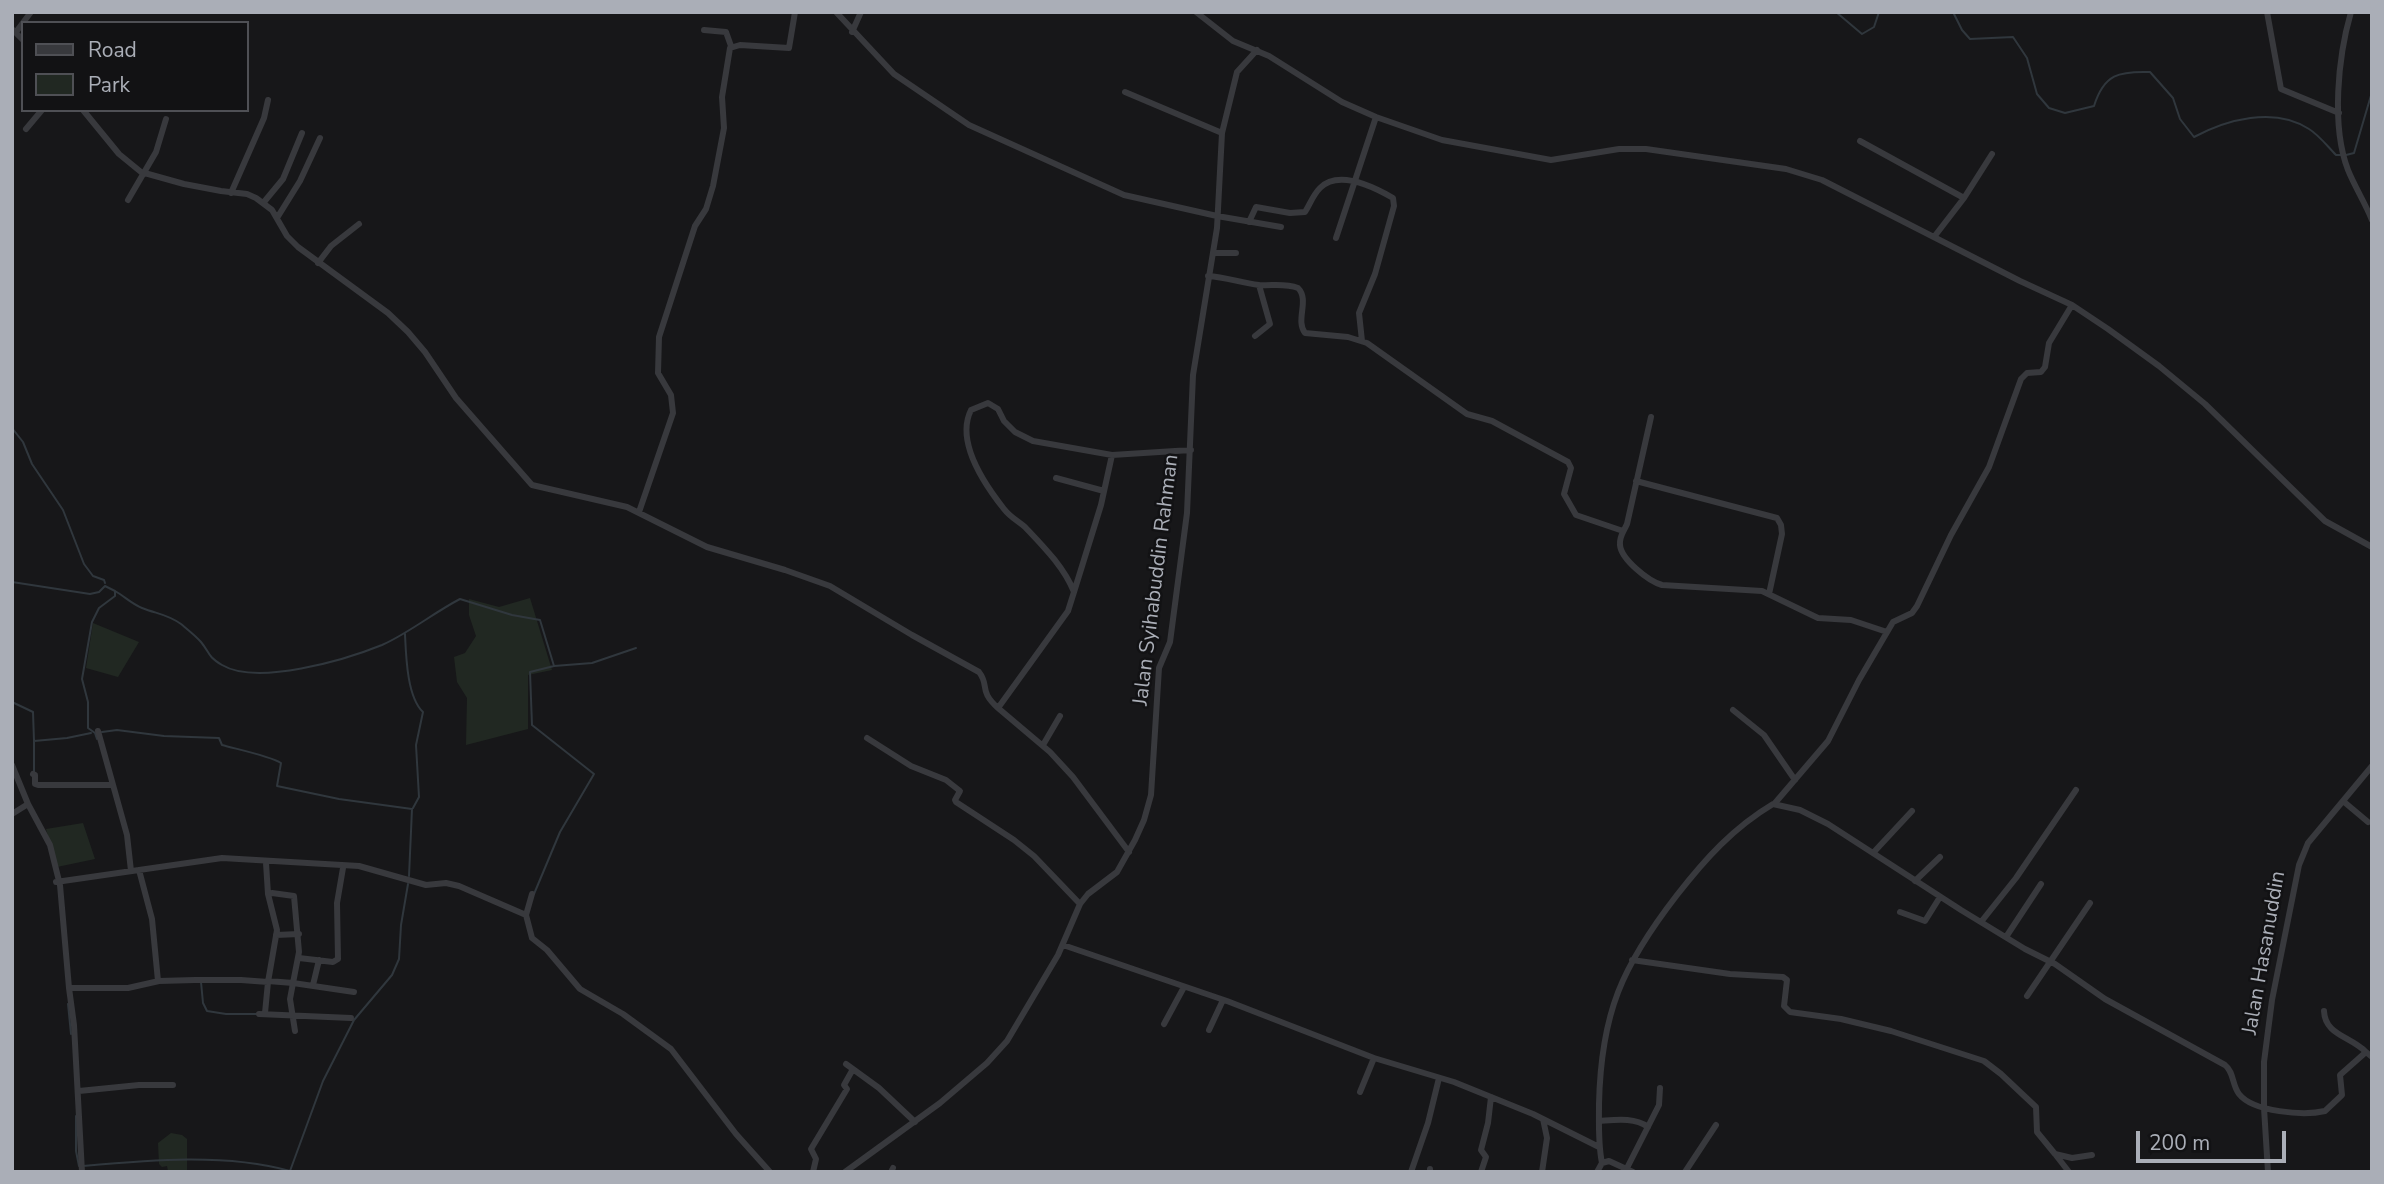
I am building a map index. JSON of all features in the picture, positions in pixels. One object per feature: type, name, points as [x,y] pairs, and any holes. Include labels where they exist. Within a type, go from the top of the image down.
[{"type":"street","points":[[731,46],[789,48],[795,12]]},
{"type":"street","points":[[836,12],[877,59],[908,86],[968,125],[1124,195],[1217,216],[1282,227]]},
{"type":"street","points":[[852,32],[861,12]]},
{"type":"street","points":[[1196,12],[1233,41],[1257,50],[1334,98],[1376,117],[1449,142],[1550,160],[1637,148],[1786,169],[1827,182],[2072,305],[2160,366],[2205,404],[2325,521],[2372,547]]},
{"type":"street","points":[[1206,21],[1209,12]]},
{"type":"street","points":[[2267,12],[2281,89],[2339,113]]},
{"type":"street","points":[[2351,12],[2341,67],[2339,113],[2344,155],[2372,220]]},
{"type":"street","points":[[639,512],[673,413],[671,396],[658,373],[659,337],[695,226],[706,209],[724,128],[722,97],[731,46],[726,32],[704,30]]},
{"type":"street","name":"Jalan Syihabuddin Rahman","points":[[845,1172],[915,1122],[987,1063],[1007,1041],[1063,945],[1080,904],[1117,872],[1144,820],[1152,795],[1159,667],[1170,642],[1187,513],[1193,375],[1213,253],[1222,133],[1237,72],[1257,50]]},
{"type":"street","points":[[1125,92],[1222,133]]},
{"type":"street","points":[[231,193],[264,118],[268,100]]},
{"type":"street","points":[[26,129],[39,112]]},
{"type":"street","points":[[85,112],[119,153],[144,173],[231,193],[247,194],[264,202],[290,241],[388,313],[408,332],[456,398],[531,485],[639,512],[706,547],[838,589],[900,628],[979,672],[983,676],[984,692],[998,708],[1043,745],[1073,777],[1129,852]]},
{"type":"street","points":[[1336,238],[1376,117]]},
{"type":"street","points":[[128,200],[162,138],[166,120]]},
{"type":"street","points":[[264,202],[282,179],[302,133]]},
{"type":"street","points":[[277,218],[300,181],[320,138]]},
{"type":"street","points":[[1860,141],[1964,198]]},
{"type":"street","points":[[1934,237],[1964,198],[1992,154]]},
{"type":"street","points":[[1249,222],[1255,208],[1306,211],[1318,190],[1326,183],[1336,181],[1360,183],[1393,198],[1376,274],[1359,313],[1362,341]]},
{"type":"street","points":[[318,262],[331,246],[359,224]]},
{"type":"street","points":[[1213,253],[1236,253]]},
{"type":"street","points":[[1209,276],[1259,285],[1289,285],[1301,290],[1301,327],[1305,333],[1362,341],[1382,352],[1466,414],[1492,421],[1569,462],[1571,468],[1564,494],[1574,513],[1581,518],[1623,531]]},
{"type":"street","points":[[1255,336],[1270,322],[1259,285]]},
{"type":"street","points":[[1597,1172],[1602,1163],[1599,1147],[1601,1052],[1616,996],[1632,960],[1656,922],[1703,861],[1724,841],[1773,804],[1828,741],[1858,680],[1887,632],[1896,619],[1912,613],[1917,606],[1951,535],[1989,467],[2021,379],[2027,373],[2040,372],[2045,367],[2049,344],[2072,305]]},
{"type":"street","points":[[1074,592],[1054,558],[1003,508],[974,462],[967,438],[968,415],[973,408],[988,403],[998,409],[1004,421],[1027,440],[1112,455],[1191,450]]},
{"type":"street","points":[[1651,417],[1619,544],[1623,555],[1644,575],[1657,584],[1668,587],[1751,590],[1769,594],[1818,618],[1851,620],[1887,632]]},
{"type":"street","points":[[998,708],[1068,611],[1112,455]]},
{"type":"street","points":[[1056,478],[1104,491]]},
{"type":"street","points":[[1636,481],[1777,518],[1781,522],[1782,534],[1769,594]]},
{"type":"street","points":[[1733,710],[1764,735],[1795,780]]},
{"type":"street","points":[[1043,745],[1059,716]]},
{"type":"street","points":[[98,733],[127,835],[132,871],[152,919],[156,982]]},
{"type":"street","points":[[867,738],[911,765],[953,784],[960,791],[956,802],[1034,856],[1080,904]]},
{"type":"street","points":[[12,765],[26,805],[48,842],[58,881],[79,1090],[78,1157],[82,1172]]},
{"type":"street","name":"Jalan Hasanuddin","points":[[2268,1172],[2263,1072],[2269,1019],[2299,865],[2308,843],[2372,766]]},
{"type":"street","points":[[33,774],[37,785],[112,785]]},
{"type":"street","points":[[1981,922],[2021,871],[2076,790]]},
{"type":"street","points":[[2343,801],[2368,822]]},
{"type":"street","points":[[1773,804],[1786,805],[1816,817],[1940,897],[2049,961],[2116,1006],[2228,1067],[2234,1087],[2249,1103],[2264,1108],[2301,1112],[2325,1111],[2342,1094],[2340,1075],[2366,1052]]},
{"type":"street","points":[[12,814],[26,805]]},
{"type":"street","points":[[1873,853],[1912,811]]},
{"type":"street","points":[[1915,881],[1940,857]]},
{"type":"street","points":[[58,881],[222,858],[359,866],[426,885],[446,883],[459,886],[526,915]]},
{"type":"street","points":[[266,863],[268,894],[276,935],[262,1014],[351,1018]]},
{"type":"street","points":[[299,958],[334,962],[339,957],[337,903],[343,868]]},
{"type":"street","points":[[2006,937],[2041,884]]},
{"type":"street","points":[[272,893],[294,896],[299,958],[290,997],[295,1031]]},
{"type":"street","points":[[532,894],[526,915],[532,938],[547,950],[580,989],[623,1014],[671,1049],[736,1134],[770,1172]]},
{"type":"street","points":[[1900,912],[1924,921],[1940,897]]},
{"type":"street","points":[[2027,996],[2090,903]]},
{"type":"street","points":[[276,935],[299,934]]},
{"type":"street","points":[[1063,945],[1223,1000],[1374,1058],[1491,1097],[1599,1147]]},
{"type":"street","points":[[313,985],[318,960]]},
{"type":"street","points":[[1632,960],[1730,974],[1783,977],[1787,979],[1784,1006],[1790,1012],[1841,1019],[1891,1031],[1984,1061],[2036,1107],[2037,1132],[2069,1172]]},
{"type":"street","points":[[67,990],[120,989],[156,982],[241,979],[313,985],[355,992]]},
{"type":"street","points":[[1164,1024],[1185,987]]},
{"type":"street","points":[[1209,1030],[1223,1000]]},
{"type":"street","points":[[2324,1011],[2326,1023],[2331,1030],[2352,1040],[2372,1058]]},
{"type":"street","points":[[1360,1092],[1374,1058]]},
{"type":"street","points":[[846,1064],[879,1088],[915,1122]]},
{"type":"street","points":[[813,1172],[816,1159],[811,1149],[847,1089],[844,1085],[853,1069]]},
{"type":"street","points":[[1411,1172],[1428,1123],[1439,1078]]},
{"type":"street","points":[[79,1090],[173,1086]]},
{"type":"street","points":[[1602,1163],[1609,1161],[1630,1170],[1659,1105],[1660,1087]]},
{"type":"street","points":[[1481,1172],[1486,1157],[1481,1150],[1491,1097]]},
{"type":"street","points":[[1542,1172],[1548,1138],[1543,1119]]},
{"type":"street","points":[[1599,1121],[1629,1120],[1648,1127]]},
{"type":"street","points":[[1685,1172],[1716,1125]]},
{"type":"street","points":[[2055,1154],[2072,1158],[2092,1155]]},
{"type":"green space","points":[[530,598],[552,670],[528,675],[528,729],[466,745],[467,698],[457,682],[454,657],[465,653],[476,636],[469,615],[469,599],[499,607]]},
{"type":"green space","points":[[93,623],[139,642],[118,677],[86,668]]},
{"type":"green space","points":[[83,823],[95,859],[57,867],[46,829]]},
{"type":"green space","points":[[171,1133],[187,1139],[187,1170],[170,1172],[167,1166],[162,1167],[159,1164],[158,1143]]},
{"type":"waterway","points":[[1836,12],[1862,34],[1874,27],[1879,12]]},
{"type":"waterway","points":[[1953,12],[1970,39],[2013,37],[2027,58],[2037,94],[2049,108],[2065,113],[2094,106],[2103,87],[2114,77],[2130,72],[2150,72],[2173,98],[2180,119],[2194,137],[2235,121],[2281,118],[2309,129],[2336,155],[2341,155]]},
{"type":"waterway","points":[[2346,155],[2354,153],[2372,92]]},
{"type":"waterway","points":[[12,428],[63,510],[84,564],[93,576],[105,583]]},
{"type":"waterway","points":[[12,582],[90,594],[99,592],[105,586],[115,591],[115,596],[99,608],[92,622],[82,679],[88,702],[88,728],[95,733],[97,739]]},
{"type":"waterway","points":[[115,591],[138,606],[176,621],[199,640],[214,659],[237,671],[278,672],[346,657],[392,640],[460,599],[512,615],[540,620],[554,666],[592,663],[636,648]]},
{"type":"waterway","points":[[405,634],[411,687],[423,712],[416,745],[419,797],[413,808]]},
{"type":"waterway","points":[[534,894],[560,832],[594,774],[532,725],[530,672],[554,666]]},
{"type":"waterway","points":[[12,702],[33,712],[34,741],[91,733]]},
{"type":"waterway","points":[[102,732],[117,730],[164,736],[219,738],[222,745],[281,763],[277,786],[339,799],[412,809],[409,876]]},
{"type":"waterway","points":[[34,741],[34,773]]},
{"type":"waterway","points":[[83,1166],[161,1160],[214,1160],[265,1165],[290,1171],[323,1081],[354,1020],[392,975],[399,959],[408,884]]},
{"type":"waterway","points":[[201,982],[203,1003],[207,1011],[257,1014]]},
{"type":"waterway","points":[[68,1004],[71,1034]]},
{"type":"waterway","points":[[76,1116],[79,1166]]}]
